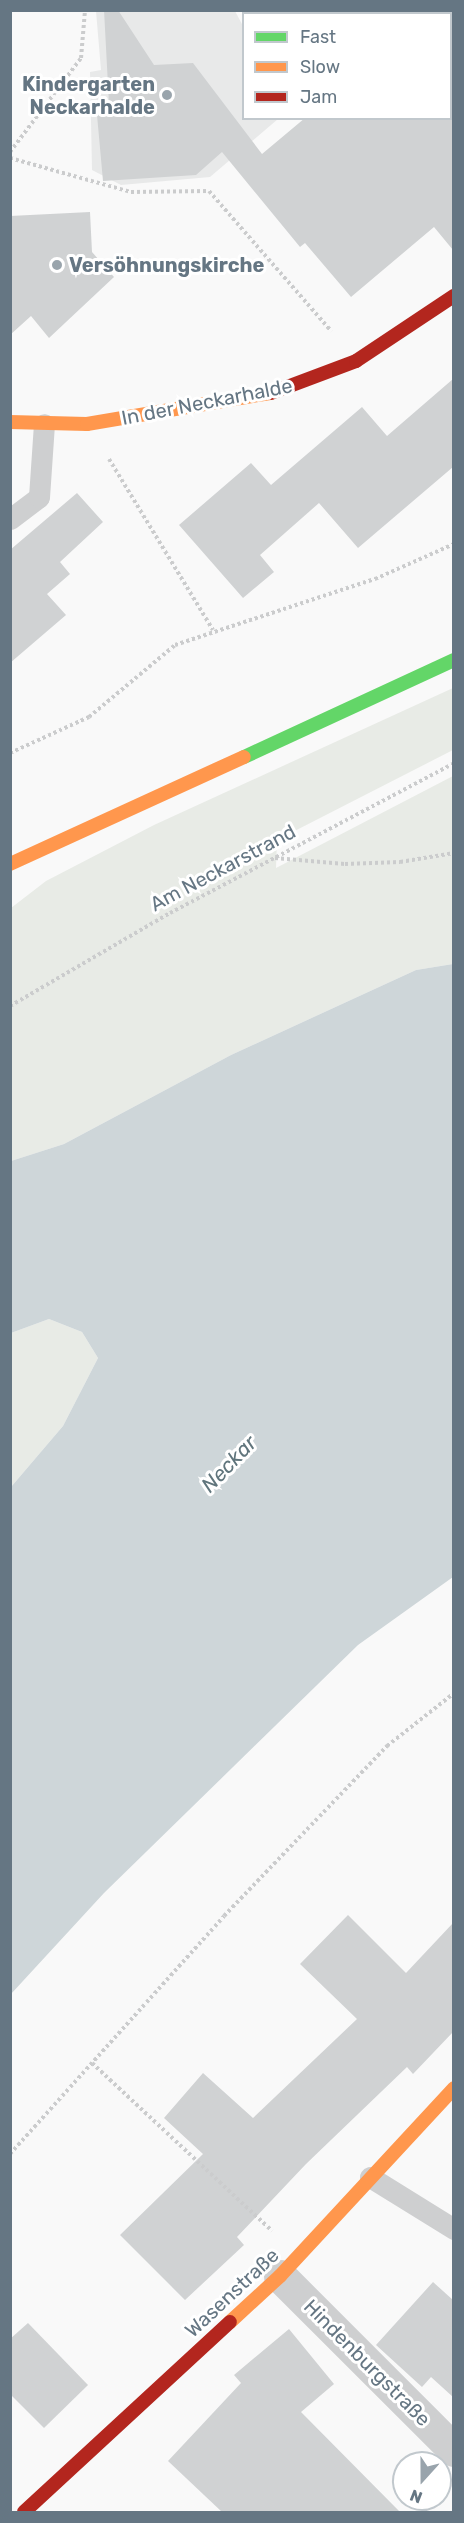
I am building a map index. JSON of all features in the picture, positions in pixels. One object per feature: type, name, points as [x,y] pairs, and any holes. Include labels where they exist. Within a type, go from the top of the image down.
[{"type":"street","name":"In der Neckarhalde","points":[[10,422],[87,424],[289,390],[356,361],[453,296]]},
{"type":"street","points":[[10,864],[453,660]]},
{"type":"street","name":"Wasenstraße","points":[[24,2512],[289,2266],[453,2088]]},
{"type":"street","name":"Hindenburgstraße","points":[[289,2266],[453,2450]]},
{"type":"lane","points":[[10,519],[39,497],[44,424]]},
{"type":"lane","points":[[370,2177],[453,2229]]},
{"type":"path","points":[[10,152],[81,58],[85,10]]},
{"type":"path","points":[[10,158],[131,192],[209,191],[356,361]]},
{"type":"path","points":[[87,424],[213,630]]},
{"type":"path","points":[[10,753],[89,717],[175,645],[213,630],[375,579],[453,544]]},
{"type":"path","name":"Am Neckarstrand","points":[[10,1006],[88,958],[453,763]]},
{"type":"path","points":[[274,858],[345,864],[400,862],[453,854]]},
{"type":"path","points":[[10,2154],[224,1916],[379,1755],[453,1693]]},
{"type":"path","points":[[92,2063],[289,2266]]},
{"type":"shaded area","name":"Kindergarten Neckarhalde","points":[[96,11],[235,11],[242,24],[242,120],[277,120],[210,177],[121,185],[92,170],[90,72],[101,70]]},
{"type":"shaded area","points":[[453,688],[453,750],[277,840],[276,868],[453,776],[453,964],[416,970],[231,1055],[64,1144],[11,1161],[11,908],[46,881],[154,825]]},
{"type":"shaded area","points":[[49,1319],[82,1332],[98,1358],[63,1426],[11,1487],[11,1333]]},
{"type":"water","name":"Neckar","points":[[453,964],[453,1577],[358,1645],[104,1893],[11,1994],[11,1487],[63,1426],[98,1358],[82,1332],[49,1319],[11,1333],[11,1161],[64,1144],[231,1055],[416,970]]},
{"type":"building","points":[[104,10],[118,10],[154,65],[193,63],[262,154],[303,120],[452,120],[453,118],[453,250],[434,227],[351,297],[305,243],[300,247],[222,152],[196,175],[103,181],[96,104],[109,104]]},
{"type":"building","name":"Versöhnungskirche","points":[[90,212],[92,252],[114,277],[49,338],[31,316],[10,335],[10,216]]},
{"type":"building","points":[[453,379],[453,467],[358,548],[319,503],[260,555],[274,572],[243,598],[179,525],[251,463],[271,485],[362,407],[387,436]]},
{"type":"building","points":[[77,493],[103,522],[60,562],[70,574],[47,594],[66,615],[10,663],[10,550]]},
{"type":"building","points":[[348,1915],[406,1973],[453,1923],[453,2032],[413,2074],[407,2067],[306,2164],[237,2237],[244,2245],[185,2300],[120,2235],[203,2154],[164,2118],[203,2073],[253,2118],[357,2019],[300,1964]]},
{"type":"building","points":[[433,2282],[453,2300],[453,2397],[431,2377],[422,2387],[376,2345]]},
{"type":"building","points":[[28,2323],[88,2385],[44,2428],[10,2394],[10,2339]]},
{"type":"building","points":[[289,2329],[334,2384],[301,2412],[392,2504],[392,2511],[400,2512],[222,2512],[168,2461],[241,2383],[234,2375]]},
{"type":"traffic: fast","points":[[244,757],[454,660]]},
{"type":"traffic: slow","points":[[10,422],[87,424],[271,393]]},
{"type":"traffic: slow","points":[[10,864],[244,757]]},
{"type":"traffic: slow","points":[[230,2322],[280,2276],[454,2088]]},
{"type":"traffic: jam","points":[[271,393],[356,361],[454,296]]},
{"type":"traffic: jam","points":[[24,2512],[230,2322]]},
{"type":"place","name":"Kindergarten Neckarhalde","points":[[167,95]]},
{"type":"place","name":"Versöhnungskirche","points":[[57,265]]}]
